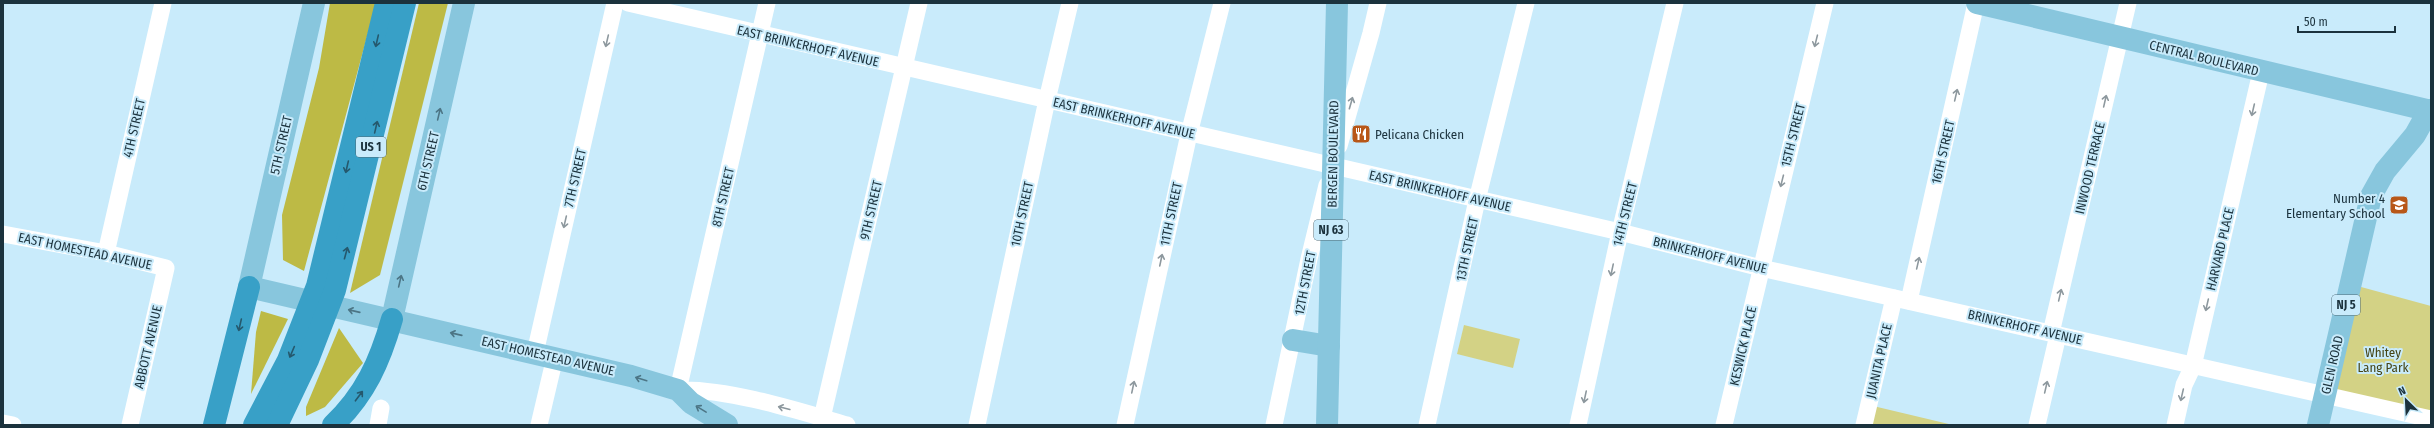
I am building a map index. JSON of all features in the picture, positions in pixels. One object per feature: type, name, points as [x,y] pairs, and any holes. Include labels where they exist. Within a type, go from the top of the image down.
[{"type":"highway","name":"US 1","points":[[326,288],[386,3]]},
{"type":"highway","name":"US 1","points":[[277,425],[300,379],[405,3]]},
{"type":"highway","points":[[214,425],[248,287]]},
{"type":"highway","name":"US 1","points":[[254,425],[280,376],[316,319]]},
{"type":"highway","points":[[333,425],[361,395],[372,375],[392,319]]},
{"type":"main road","name":"5TH STREET","points":[[248,287],[314,3]]},
{"type":"main road","name":"6TH STREET","points":[[392,319],[464,3]]},
{"type":"main road","name":"BERGEN BOULEVARD","points":[[1327,425],[1337,3]]},
{"type":"main road","name":"CENTRAL BOULEVARD","points":[[1976,3],[2430,111]]},
{"type":"main road","name":"GLEN ROAD","points":[[2318,425],[2371,196],[2385,171],[2415,136],[2430,111]]},
{"type":"main road","name":"EAST HOMESTEAD AVENUE","points":[[248,287],[545,355],[631,376],[678,390]]},
{"type":"main road","points":[[1293,340],[1329,346]]},
{"type":"main road","points":[[678,390],[691,403],[726,425]]},
{"type":"street","name":"4TH STREET","points":[[106,253],[163,3]]},
{"type":"street","name":"7TH STREET","points":[[539,425],[545,355],[615,3]]},
{"type":"street","name":"EAST BRINKERHOFF AVENUE","points":[[628,3],[903,68],[1620,232]]},
{"type":"street","name":"8TH STREET","points":[[678,390],[767,3]]},
{"type":"street","name":"9TH STREET","points":[[822,418],[919,3]]},
{"type":"street","name":"10TH STREET","points":[[977,425],[1047,100],[1070,3]]},
{"type":"street","name":"11TH STREET","points":[[1125,425],[1189,134],[1222,3]]},
{"type":"street","name":"12TH STREET","points":[[1274,425],[1318,219],[1371,33],[1378,3]]},
{"type":"street","name":"13TH STREET","points":[[1427,425],[1477,200],[1526,3]]},
{"type":"street","name":"14TH STREET","points":[[1578,425],[1620,232],[1675,3]]},
{"type":"street","name":"15TH STREET","points":[[1761,268],[1825,3]]},
{"type":"street","name":"16TH STREET","points":[[1901,299],[1976,3]]},
{"type":"street","name":"INWOOD TERRACE","points":[[2037,425],[2055,334],[2128,3]]},
{"type":"street","name":"HARVARD PLACE","points":[[2175,425],[2184,385],[2193,366],[2261,72]]},
{"type":"street","name":"BRINKERHOFF AVENUE","points":[[1620,232],[1761,268],[2431,420]]},
{"type":"street","name":"EAST HOMESTEAD AVENUE","points":[[3,234],[106,253],[166,268]]},
{"type":"street","name":"ABBOTT AVENUE","points":[[130,425],[166,268]]},
{"type":"street","name":"KESWICK PLACE","points":[[1724,425],[1761,268]]},
{"type":"street","name":"JUANITA PLACE","points":[[1864,425],[1901,299]]},
{"type":"street","name":"EAST HOMESTEAD AVENUE","points":[[678,390],[706,391],[847,425]]},
{"type":"street","points":[[378,425],[381,408]]},
{"type":"street","points":[[2430,425],[2431,420]]},
{"type":"street","points":[[3,423],[13,425]]},
{"type":"green space","name":"Whitey Lang Park","points":[[2350,284],[2431,306],[2431,419],[2325,395]]},
{"type":"green space","points":[[1464,325],[1520,339],[1513,368],[1457,354]]},
{"type":"green space","points":[[1869,405],[1953,425],[1864,425]]},
{"type":"shaded area","points":[[330,3],[376,3],[304,271],[283,260],[282,215],[319,68]]},
{"type":"shaded area","points":[[419,3],[448,3],[380,275],[350,293]]},
{"type":"shaded area","points":[[261,311],[288,319],[251,394],[256,332]]},
{"type":"shaded area","points":[[339,328],[363,363],[325,407],[306,416],[306,407]]},
{"type":"place","name":"Pelicana Chicken","points":[[1361,134]]},
{"type":"place","name":"Number 4 Elementary School","points":[[2399,205]]}]
